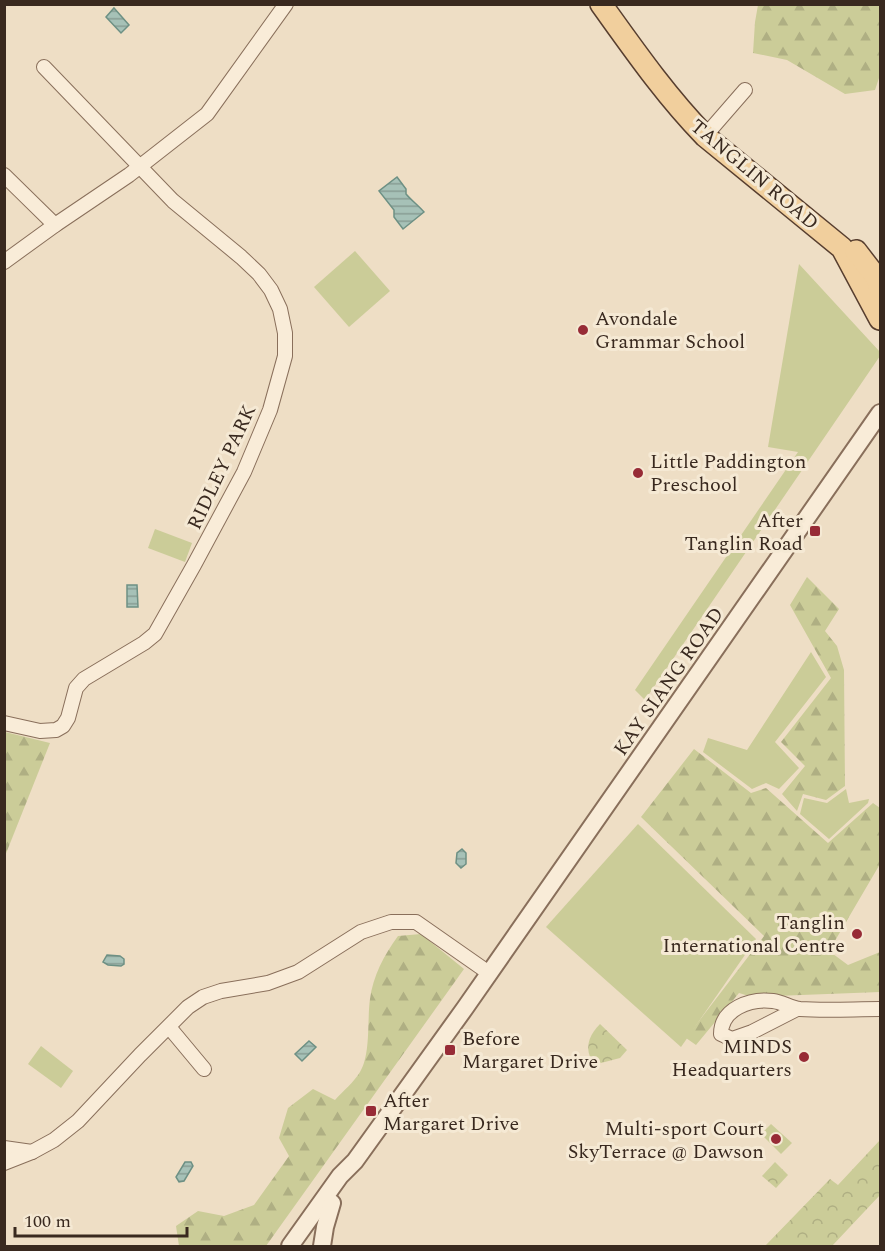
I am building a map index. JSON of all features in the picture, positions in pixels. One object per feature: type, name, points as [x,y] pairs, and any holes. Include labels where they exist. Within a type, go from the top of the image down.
[{"type":"main road","name":"TANGLIN ROAD","points":[[601,4],[649,72],[680,110],[842,248],[880,319]]},
{"type":"main road","name":"TANGLIN ROAD","points":[[610,4],[679,99],[708,133],[846,239],[871,271],[880,288]]},
{"type":"street","points":[[4,262],[207,114],[286,4]]},
{"type":"street","name":"RIDLEY PARK","points":[[4,723],[40,731],[56,730],[63,726],[68,718],[76,688],[84,679],[144,644],[155,634],[244,472],[270,410],[285,356],[285,333],[280,309],[271,290],[253,268],[174,201],[44,67]]},
{"type":"street","points":[[708,133],[745,90]]},
{"type":"street","points":[[4,175],[55,225]]},
{"type":"street","name":"KAY SIANG ROAD","points":[[295,1246],[340,1176],[355,1161],[489,973],[880,412]]},
{"type":"street","points":[[4,1162],[32,1152],[54,1140],[78,1121],[188,1007],[203,997],[221,991],[268,983],[298,972],[361,932],[391,922],[416,922],[489,973]]},
{"type":"street","points":[[797,1009],[752,1032],[732,1039],[721,1034],[721,1025],[726,1016],[742,1003],[772,1001],[797,1009],[880,1009]]},
{"type":"street","points":[[169,1027],[204,1069]]},
{"type":"street","points":[[4,1148],[32,1152]]},
{"type":"street","name":"KAY SIANG ROAD","points":[[295,1246],[332,1203],[348,1179],[355,1161]]},
{"type":"street","points":[[322,1246],[332,1203]]},
{"type":"green space","points":[[758,5],[880,5],[880,75],[875,90],[845,94],[787,60],[753,53]]},
{"type":"green space","points":[[355,251],[390,291],[349,327],[314,287]]},
{"type":"green space","points":[[799,264],[880,352],[880,356],[645,700],[635,690],[798,452],[768,447]]},
{"type":"green space","points":[[155,529],[192,543],[185,562],[148,548]]},
{"type":"green space","points":[[807,577],[839,609],[825,631],[837,646],[844,670],[845,786],[826,800],[803,794],[797,811],[782,794],[805,766],[781,742],[831,678],[790,605]]},
{"type":"green space","points":[[811,652],[826,677],[775,742],[799,768],[779,789],[766,783],[752,789],[703,752],[708,738],[747,750]]},
{"type":"green space","points":[[4,732],[50,743],[5,856]]},
{"type":"green space","points":[[694,749],[751,793],[766,788],[828,843],[873,803],[880,808],[880,864],[829,951],[848,965],[880,952],[880,992],[752,997],[739,993],[696,1045],[686,1038],[764,936],[641,817]]},
{"type":"green space","points":[[846,789],[849,803],[869,799],[868,803],[829,839],[800,814],[804,798],[827,803]]},
{"type":"green space","points":[[638,824],[756,939],[681,1047],[546,927]]},
{"type":"green space","points":[[421,934],[464,969],[266,1246],[179,1246],[176,1226],[198,1211],[224,1216],[254,1205],[289,1156],[279,1138],[288,1108],[313,1089],[335,1100],[358,1076],[366,1056],[370,999],[380,966],[398,936]]},
{"type":"green space","points":[[600,1024],[627,1050],[620,1058],[601,1063],[590,1057],[588,1048],[590,1039]]},
{"type":"green space","points":[[41,1046],[73,1071],[61,1088],[28,1064]]},
{"type":"green space","name":"Multi-sport Court SkyTerrace @ Dawson","points":[[771,1124],[792,1143],[781,1154],[761,1134]]},
{"type":"green space","points":[[880,1140],[880,1195],[832,1246],[765,1246],[830,1179],[838,1185]]},
{"type":"green space","points":[[775,1162],[788,1175],[776,1188],[762,1176]]},
{"type":"shaded area","points":[[114,8],[129,25],[121,33],[106,17]]},
{"type":"shaded area","points":[[397,177],[406,189],[406,194],[424,212],[403,229],[394,217],[394,210],[379,191]]},
{"type":"shaded area","points":[[127,585],[137,585],[138,607],[127,607]]},
{"type":"shaded area","points":[[462,849],[466,853],[466,864],[461,868],[456,863],[457,853]]},
{"type":"shaded area","points":[[107,955],[120,956],[124,959],[124,964],[121,966],[108,965],[103,962]]},
{"type":"shaded area","points":[[309,1041],[316,1047],[302,1061],[295,1054]]},
{"type":"shaded area","points":[[185,1162],[191,1162],[193,1166],[184,1181],[179,1182],[176,1177]]},
{"type":"place","name":"Avondale Grammar School","points":[[583,330]]},
{"type":"place","name":"Little Paddington Preschool","points":[[638,473]]},
{"type":"place","name":"After Tanglin Road","points":[[815,531]]},
{"type":"place","name":"Tanglin International Centre","points":[[857,934]]},
{"type":"place","name":"Before Margaret Drive","points":[[450,1050]]},
{"type":"place","name":"MINDS Headquarters","points":[[804,1057]]},
{"type":"place","name":"After Margaret Drive","points":[[371,1111]]},
{"type":"place","name":"Multi-sport Court SkyTerrace @ Dawson","points":[[776,1139]]}]
